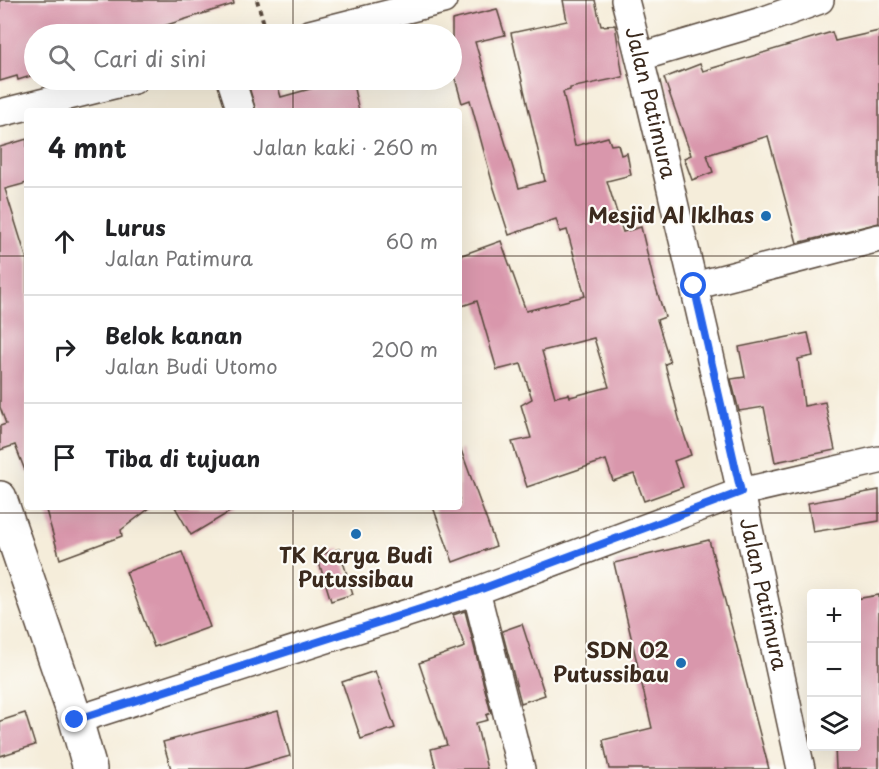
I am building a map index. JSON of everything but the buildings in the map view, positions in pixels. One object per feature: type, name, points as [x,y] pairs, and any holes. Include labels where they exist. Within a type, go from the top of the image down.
[{"type":"highway","points":[[0,498],[90,769]]},
{"type":"street","points":[[348,24],[443,0]]},
{"type":"street","name":"Jalan Patimura","points":[[625,0],[694,286],[801,769]]},
{"type":"street","points":[[640,57],[762,21],[820,0]]},
{"type":"street","points":[[0,113],[93,90]]},
{"type":"street","points":[[234,90],[240,108]]},
{"type":"street","points":[[694,286],[879,238]]},
{"type":"street","points":[[75,720],[476,591],[741,492],[879,460]]},
{"type":"street","points":[[476,591],[521,769]]},
{"type":"path","points":[[256,0],[264,24]]},
{"type":"place","name":"Mesjid Al Iklhas","points":[[766,216]]},
{"type":"place","name":"TK Karya Budi Putussibau","points":[[356,534]]},
{"type":"place","name":"SDN 02 Putussibau","points":[[681,663]]},
{"type":"route","points":[[75,720],[476,591],[741,492],[694,286]]}]
